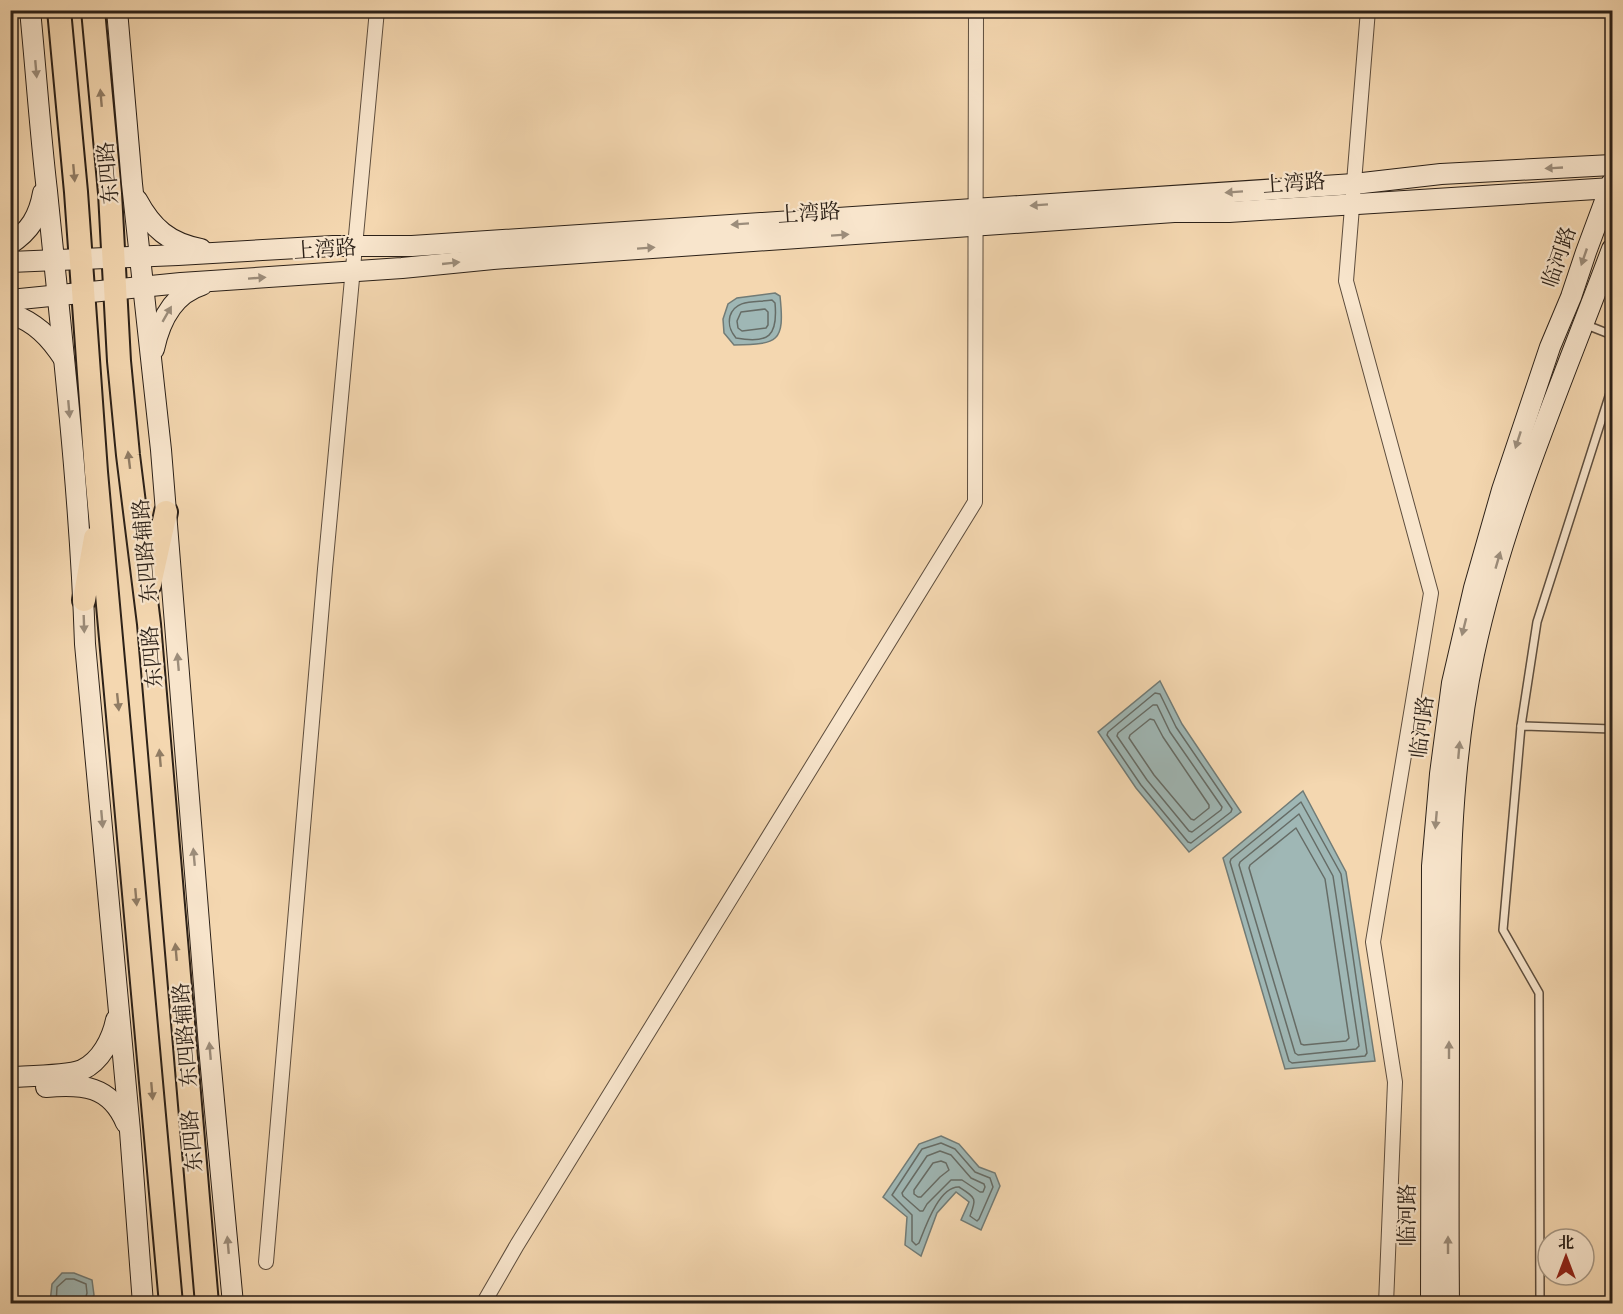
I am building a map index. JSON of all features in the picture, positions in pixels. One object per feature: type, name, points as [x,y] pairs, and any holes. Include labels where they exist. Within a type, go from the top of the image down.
[{"type":"main road","points":[[30,10],[66,361],[84,600],[85,644],[130,1131],[143,1304]]},
{"type":"main road","name":"东四路","points":[[59,10],[92,420],[171,1304]]},
{"type":"main road","name":"东四路","points":[[93,10],[104,126],[128,455],[147,600],[207,1304]]},
{"type":"main road","points":[[97,50],[102,10]]},
{"type":"main road","name":"东四路辅路","points":[[117,10],[133,193],[166,512],[208,1035],[233,1304]]},
{"type":"main road","points":[[104,126],[133,193],[148,220],[159,231],[184,246],[228,252]]},
{"type":"main road","name":"上湾路","points":[[10,300],[213,281],[402,268],[1354,184],[1441,174],[1612,165]]},
{"type":"main road","points":[[10,244],[22,236],[33,224],[39,211],[45,172]]},
{"type":"main road","name":"上湾路","points":[[10,262],[355,246],[412,246],[977,217],[1229,212],[1612,186]]},
{"type":"main road","name":"临河路","points":[[1431,1304],[1432,866],[1440,774],[1452,683],[1472,598],[1505,479],[1550,347],[1612,186]]},
{"type":"main road","name":"临河路","points":[[1449,1304],[1449,898],[1452,823],[1461,736],[1474,655],[1498,559],[1528,468],[1612,249]]},
{"type":"main road","points":[[153,370],[156,340],[166,313],[185,293],[213,281]]},
{"type":"main road","points":[[10,313],[44,331],[66,361],[92,420]]},
{"type":"main road","points":[[84,600],[100,510]]},
{"type":"main road","points":[[147,600],[166,512]]},
{"type":"main road","points":[[10,1077],[81,1071],[92,1063],[106,1046],[115,1027],[118,1009]]},
{"type":"main road","points":[[10,1090],[83,1085],[101,1092],[114,1102],[130,1131]]},
{"type":"street","points":[[266,1262],[322,593],[377,10]]},
{"type":"street","points":[[483,1304],[975,502],[976,10]]},
{"type":"street","points":[[1368,10],[1346,281],[1431,593],[1373,942],[1395,1082],[1386,1304]]},
{"type":"lane","points":[[1583,324],[1612,335]]},
{"type":"lane","points":[[1540,1304],[1539,993],[1503,930],[1521,726],[1537,622],[1612,387]]},
{"type":"lane","points":[[1521,726],[1612,729]]},
{"type":"water","points":[[775,293],[780,296],[781,323],[775,338],[760,344],[734,345],[724,333],[723,319],[728,304],[737,298]]},
{"type":"water","points":[[1160,681],[1182,724],[1241,812],[1189,852],[1136,788],[1098,732]]},
{"type":"water","points":[[1303,791],[1346,872],[1375,1061],[1285,1069],[1223,858]]},
{"type":"water","points":[[941,1136],[959,1144],[979,1167],[995,1173],[1000,1186],[981,1230],[961,1220],[969,1202],[956,1192],[937,1213],[921,1256],[905,1245],[907,1217],[883,1197],[919,1144]]},
{"type":"water","points":[[62,1273],[74,1273],[92,1280],[94,1295],[89,1303],[50,1303],[52,1284]]}]
